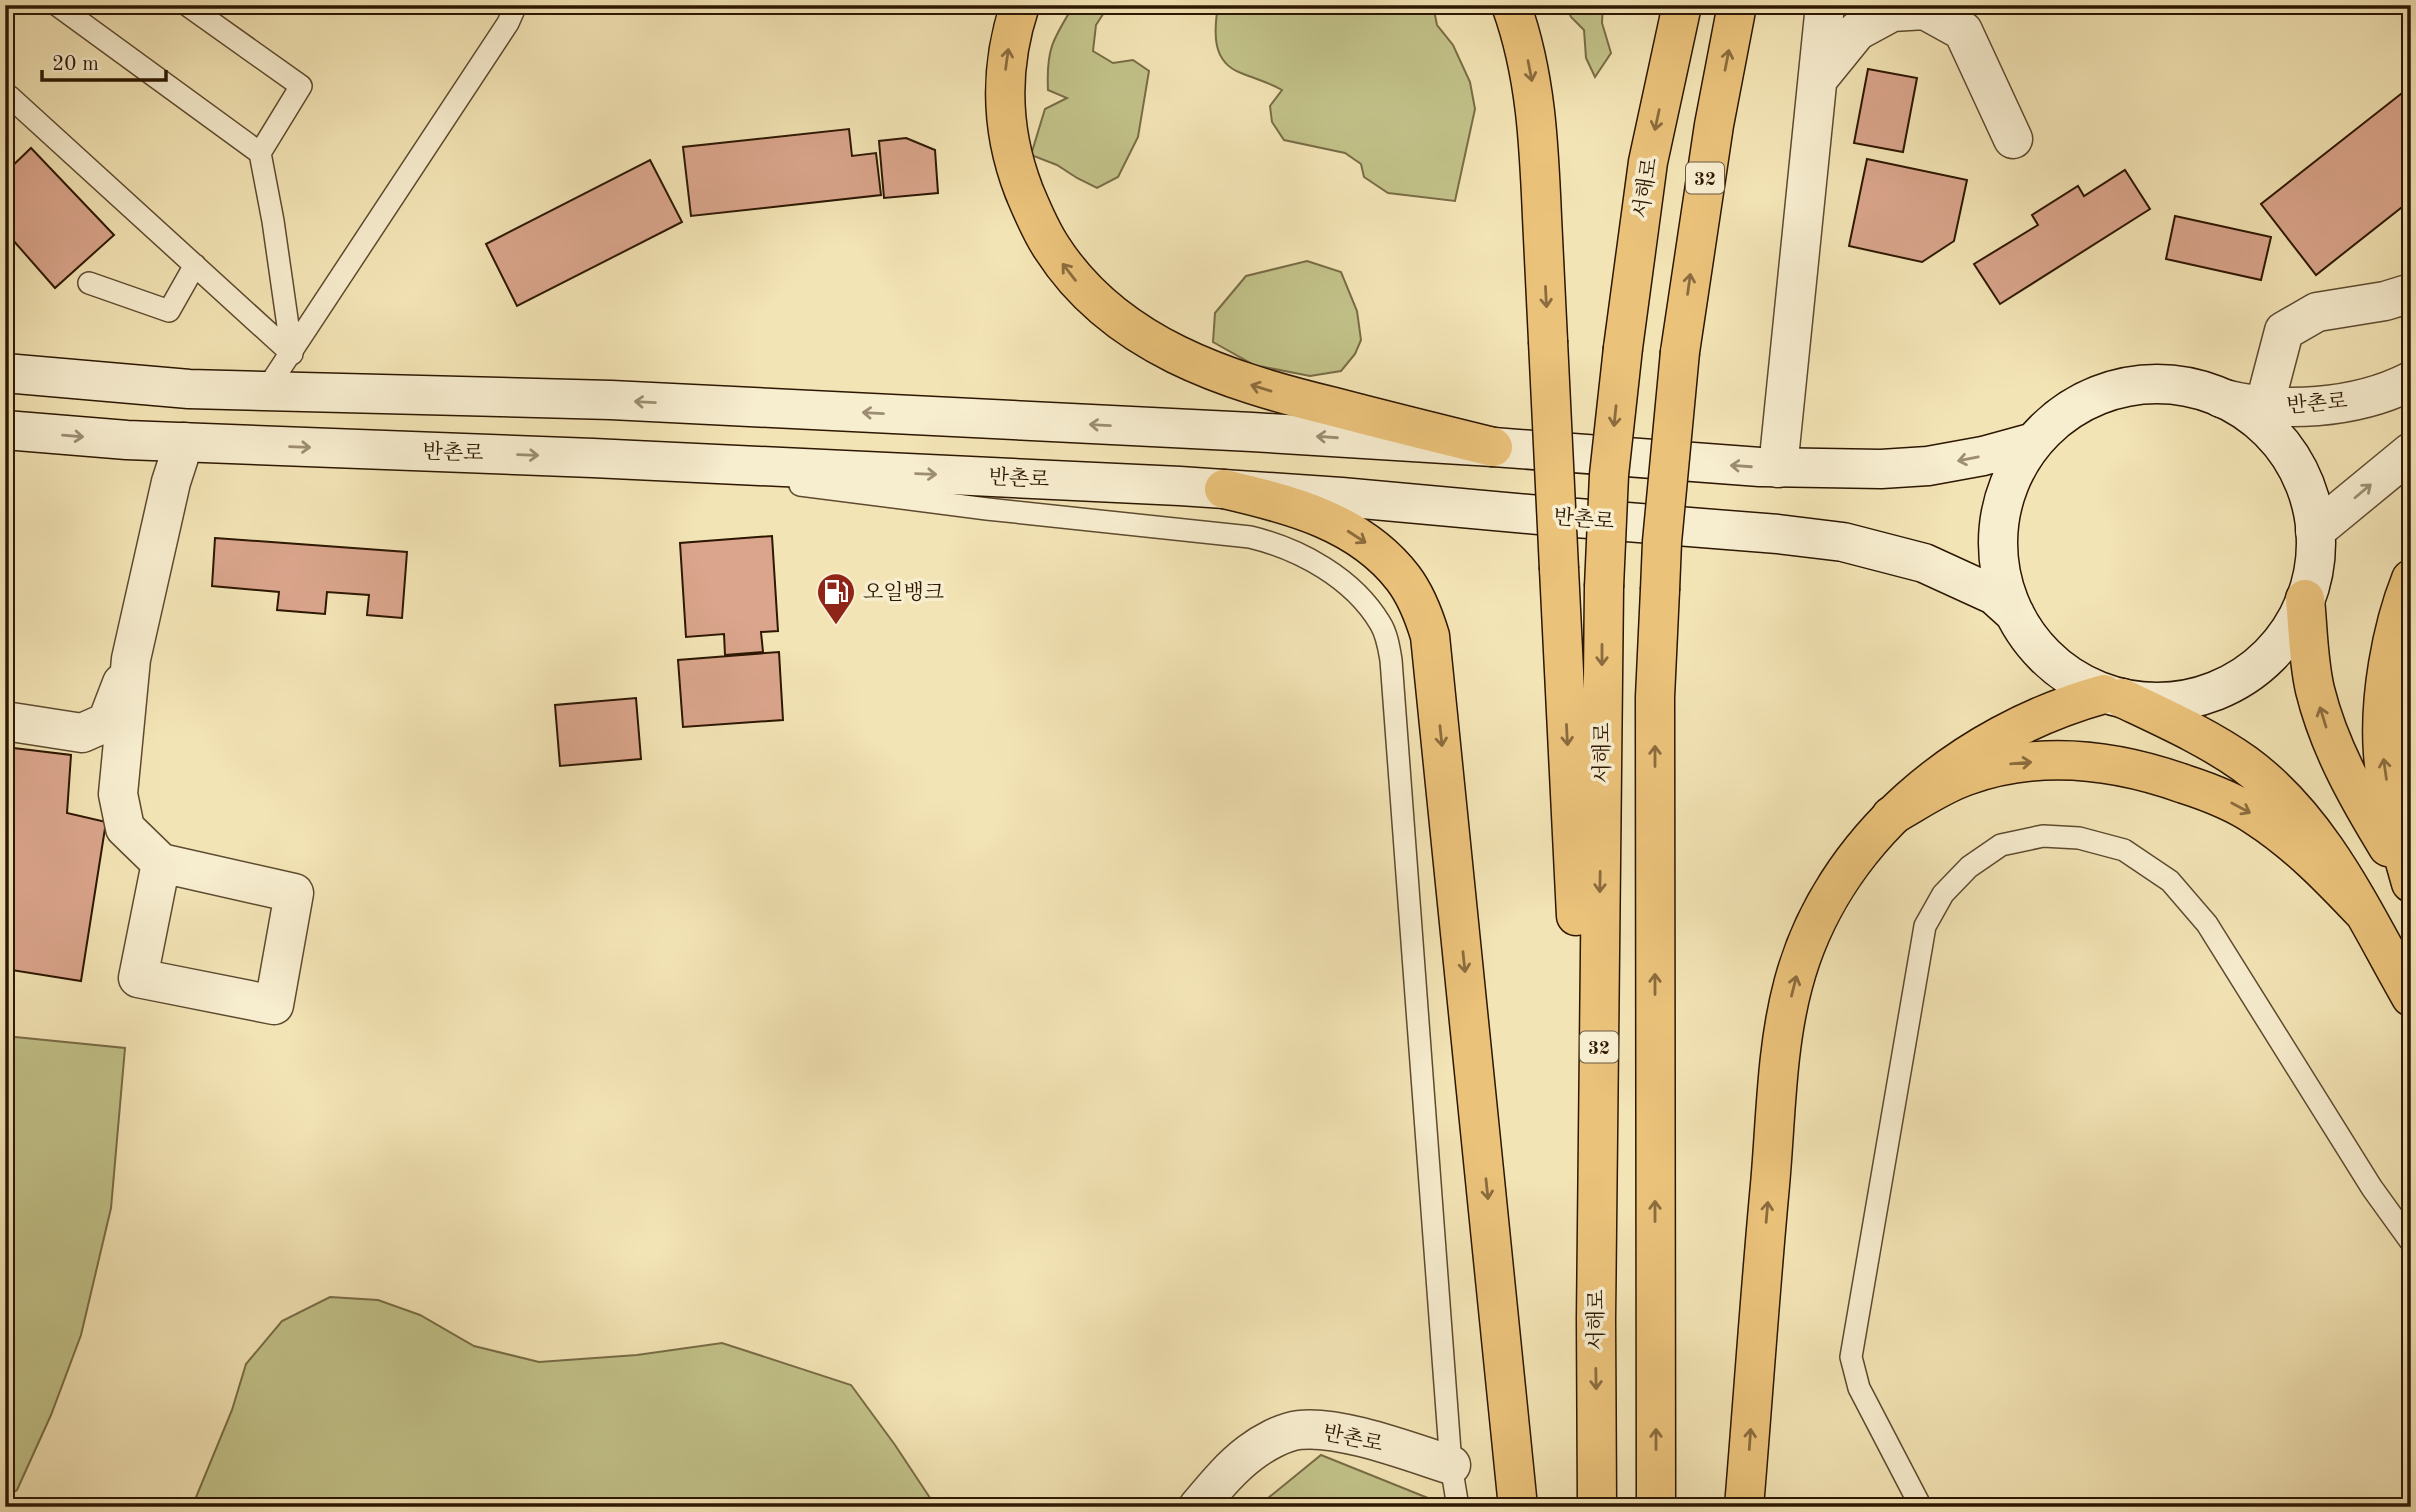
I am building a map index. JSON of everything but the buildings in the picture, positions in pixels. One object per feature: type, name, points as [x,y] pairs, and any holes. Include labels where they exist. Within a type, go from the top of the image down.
[{"type":"highway","points":[[1020,5],[1008,48],[1004,79],[1007,133],[1013,157],[1029,202],[1051,247],[1078,283],[1096,300],[1163,349],[1232,379],[1273,392],[1493,447]]},
{"type":"highway","points":[[1511,5],[1530,66],[1541,179],[1596,1319]]},
{"type":"highway","name":"서해로","points":[[1597,1507],[1596,1319],[1604,587],[1609,475],[1648,162],[1682,5]]},
{"type":"highway","name":"32","points":[[1656,1507],[1655,697],[1662,542],[1680,352],[1714,125],[1737,5]]},
{"type":"highway","points":[[1224,489],[1304,510],[1351,532],[1373,547],[1404,578],[1423,615],[1430,636],[1518,1507]]},
{"type":"highway","points":[[2411,579],[2401,608],[2388,669],[2382,752],[2394,823],[2411,884]]},
{"type":"highway","points":[[2305,599],[2312,673],[2333,747],[2384,841],[2411,884]]},
{"type":"highway","points":[[1744,1507],[1778,1085],[1793,986],[1801,960],[1836,887],[1891,816],[1963,757],[2041,715],[2073,702],[2113,696],[2202,737],[2260,776],[2321,843],[2339,868],[2411,997]]},
{"type":"highway","points":[[1891,816],[1956,780],[2000,766],[2062,761],[2115,764],[2205,791],[2255,816],[2311,858],[2363,912]]},
{"type":"main road","points":[[1778,468],[1825,5]]},
{"type":"main road","points":[[1818,79],[1857,32],[1892,12],[1924,10],[1963,31],[2013,139]]},
{"type":"main road","points":[[2264,407],[2284,331],[2316,312],[2385,301],[2411,293]]},
{"type":"main road","name":"반촌로","points":[[5,373],[189,389],[611,400],[1252,432],[1778,468],[1881,469],[1928,466],[1983,456],[2034,442]]},
{"type":"main road","name":"반촌로","points":[[2221,398],[2264,425],[2287,451],[2309,497],[2315,531],[2314,565],[2305,599],[2291,628],[2271,654],[2232,683],[2218,691],[2187,700],[2155,702],[2113,696],[2077,681],[2051,662],[2031,640],[2015,614],[2004,588],[2000,567],[2000,518],[2012,479],[2034,442],[2069,410],[2097,396],[2144,384],[2176,385],[2264,407],[2343,402],[2383,393],[2411,381]]},
{"type":"main road","name":"반촌로","points":[[5,430],[184,443],[593,458],[1341,496],[1824,539],[1923,563],[1994,595],[2015,614]]},
{"type":"main road","points":[[161,863],[138,978],[274,1004],[294,893],[161,863],[125,828],[118,794],[131,659],[170,482],[184,443]]},
{"type":"main road","points":[[2315,531],[2411,452]]},
{"type":"main road","points":[[5,721],[82,733],[107,722],[131,659]]},
{"type":"main road","name":"반촌로","points":[[1198,1507],[1252,1451],[1272,1439],[1297,1430],[1330,1430],[1451,1465]]},
{"type":"lane","points":[[57,5],[260,153]]},
{"type":"lane","points":[[187,5],[301,86],[260,153],[273,221],[292,354]]},
{"type":"lane","points":[[266,390],[508,23],[516,5]]},
{"type":"lane","points":[[9,96],[292,354]]},
{"type":"lane","points":[[89,283],[169,311],[195,265]]},
{"type":"lane","points":[[593,458],[988,509],[1250,537],[1287,548],[1322,567],[1355,593],[1370,610],[1381,624],[1391,660],[1451,1465],[1458,1507]]},
{"type":"lane","points":[[1921,1507],[1859,1388],[1852,1357],[1925,926],[1943,894],[1969,867],[2001,845],[2043,836],[2079,838],[2124,850],[2170,881],[2207,924],[2372,1188],[2411,1242]]},
{"type":"green space","points":[[1074,5],[1109,5],[1096,25],[1093,51],[1113,63],[1133,60],[1149,71],[1138,137],[1118,177],[1097,188],[1057,165],[1031,155],[1045,109],[1067,98],[1048,90],[1048,64],[1052,45]]},
{"type":"green space","points":[[1218,5],[1433,5],[1437,25],[1453,45],[1470,82],[1475,109],[1455,201],[1388,193],[1364,177],[1361,164],[1345,153],[1284,140],[1272,122],[1270,106],[1282,90],[1231,68],[1219,54],[1216,35]]},
{"type":"green space","points":[[1566,5],[1603,5],[1602,23],[1611,53],[1595,77],[1586,58],[1584,30],[1571,17]]},
{"type":"green space","points":[[1307,261],[1341,272],[1357,311],[1361,340],[1355,354],[1341,371],[1310,376],[1254,365],[1213,342],[1215,313],[1246,276]]},
{"type":"green space","points":[[5,1036],[125,1048],[111,1208],[81,1335],[51,1415],[17,1490],[5,1497]]},
{"type":"green space","points":[[330,1297],[378,1300],[420,1315],[474,1346],[539,1362],[637,1355],[722,1343],[851,1385],[936,1507],[192,1507],[232,1410],[246,1364],[282,1321]]},
{"type":"green space","points":[[1321,1455],[1433,1500],[1434,1507],[1257,1507]]},
{"type":"place","name":"오일뱅크","points":[[836,626]]}]
